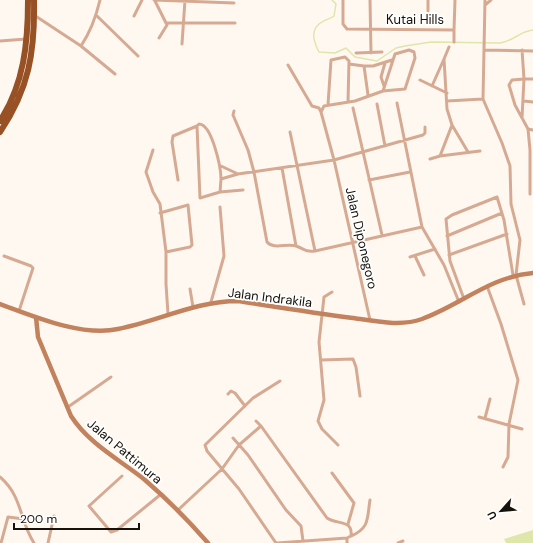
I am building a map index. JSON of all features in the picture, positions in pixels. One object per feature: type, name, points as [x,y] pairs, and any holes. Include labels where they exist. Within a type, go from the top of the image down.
[{"type":"highway","points":[[0,121],[21,75],[26,39],[28,0]]},
{"type":"highway","points":[[0,132],[15,108],[28,75],[34,16],[34,0]]},
{"type":"street","points":[[81,46],[90,32],[97,16],[100,0]]},
{"type":"street","points":[[134,16],[142,0]]},
{"type":"street","points":[[159,38],[166,29],[166,23],[154,0],[234,3]]},
{"type":"street","name":"Kutai Hills","points":[[343,0],[343,24],[345,28],[350,30],[454,30],[455,0]]},
{"type":"street","name":"Kutai Hills","points":[[370,0],[369,29],[371,53]]},
{"type":"street","points":[[428,0],[428,11]]},
{"type":"street","points":[[485,0],[483,99],[508,161],[510,204],[520,240],[519,257],[514,275]]},
{"type":"street","points":[[485,5],[491,0]]},
{"type":"street","points":[[182,44],[185,1]]},
{"type":"street","points":[[34,16],[81,46],[115,74]]},
{"type":"street","points":[[97,16],[138,56]]},
{"type":"street","points":[[166,23],[235,23]]},
{"type":"street","points":[[454,30],[454,42]]},
{"type":"street","points":[[0,40],[26,39]]},
{"type":"street","points":[[432,86],[449,47]]},
{"type":"street","points":[[484,49],[533,51]]},
{"type":"street","points":[[288,65],[312,106],[319,108],[321,112],[323,107],[348,102],[383,91],[405,89],[415,58],[415,53],[409,50],[399,52],[392,60],[383,91]]},
{"type":"street","points":[[522,50],[524,79],[522,118]]},
{"type":"street","points":[[356,53],[382,52]]},
{"type":"street","points":[[328,106],[330,60],[346,58],[349,64],[348,102]]},
{"type":"street","points":[[444,58],[447,101],[452,125],[468,152]]},
{"type":"street","points":[[349,64],[373,66],[392,60]]},
{"type":"street","points":[[384,86],[381,76],[385,63]]},
{"type":"street","points":[[364,66],[368,95]]},
{"type":"street","points":[[530,194],[530,150],[528,130],[515,105],[509,85],[512,80],[533,79]]},
{"type":"street","points":[[420,80],[447,93]]},
{"type":"street","points":[[447,101],[483,99]]},
{"type":"street","points":[[524,101],[533,102]]},
{"type":"street","points":[[397,103],[422,227],[444,265],[459,302]]},
{"type":"street","points":[[377,104],[386,146]]},
{"type":"street","points":[[353,108],[382,235]]},
{"type":"street","points":[[234,111],[233,115],[254,172],[267,242],[271,245],[296,246],[303,251],[314,250],[422,227]]},
{"type":"street","name":"Jalan Diponegoro","points":[[321,112],[334,160],[370,320]]},
{"type":"street","points":[[178,180],[172,142],[174,136],[197,126],[200,123],[204,126],[221,166],[220,192]]},
{"type":"street","points":[[440,156],[452,125]]},
{"type":"street","points":[[197,126],[200,198],[220,192],[243,190]]},
{"type":"street","points":[[221,179],[238,174],[334,160],[405,141],[424,134],[425,127]]},
{"type":"street","points":[[528,130],[533,130]]},
{"type":"street","points":[[290,132],[314,250]]},
{"type":"street","points":[[153,150],[146,172],[153,192],[160,204],[166,252],[166,299],[168,314]]},
{"type":"street","points":[[430,159],[440,156],[480,151]]},
{"type":"street","points":[[221,166],[238,174]]},
{"type":"street","points":[[282,168],[296,246]]},
{"type":"street","points":[[369,180],[410,172]]},
{"type":"street","points":[[464,298],[449,255],[446,219],[497,197],[507,234],[514,275],[524,304]]},
{"type":"street","points":[[160,213],[188,205],[192,245],[190,247],[166,252]]},
{"type":"street","points":[[211,302],[224,256],[220,206]]},
{"type":"street","points":[[447,236],[502,213]]},
{"type":"street","points":[[449,255],[507,234]]},
{"type":"street","points":[[410,257],[435,249]]},
{"type":"street","points":[[4,256],[33,268],[20,311]]},
{"type":"street","points":[[415,256],[424,274]]},
{"type":"street","name":"Jalan Indrakila","points":[[0,304],[36,317],[87,330],[106,331],[211,302],[238,301],[393,323],[413,322],[459,302],[487,286],[514,275],[533,273]]},
{"type":"street","points":[[487,286],[501,324],[518,380],[517,392],[509,424],[508,457],[503,467]]},
{"type":"street","points":[[190,289],[193,307]]},
{"type":"street","points":[[332,292],[324,297],[319,342],[324,400],[318,421],[322,429],[338,445]]},
{"type":"street","name":"Jalan Pattimura","points":[[36,317],[38,337],[78,427],[88,437],[145,481],[178,510],[208,543]]},
{"type":"street","points":[[321,360],[353,360],[356,367],[360,396]]},
{"type":"street","points":[[68,407],[111,377]]},
{"type":"street","points":[[280,381],[256,396],[205,445],[251,505],[277,543],[347,538],[363,529],[366,525],[370,500]]},
{"type":"street","points":[[228,394],[231,391],[235,393],[245,406]]},
{"type":"street","points":[[485,418],[490,399]]},
{"type":"street","points":[[479,417],[509,424],[522,429]]},
{"type":"street","points":[[256,421],[327,518],[332,521],[348,524]]},
{"type":"street","points":[[178,510],[222,469],[239,445],[261,426]]},
{"type":"street","points":[[233,438],[286,510],[301,526],[303,540]]},
{"type":"street","points":[[332,473],[354,503],[348,524],[351,536]]},
{"type":"street","points":[[122,476],[89,506],[111,532],[117,530],[160,495]]},
{"type":"street","points":[[0,477],[15,493],[25,526],[34,543]]},
{"type":"street","points":[[48,543],[54,516]]},
{"type":"street","points":[[1,543],[8,517],[24,519]]},
{"type":"street","points":[[347,538],[347,543]]},
{"type":"street","points":[[398,543],[403,541]]},
{"type":"shaded area","points":[[533,530],[533,543],[506,543],[504,539]]},
{"type":"waterway","points":[[332,0],[336,4],[334,16],[323,21],[314,31],[315,42],[319,52],[335,53],[346,48],[355,57],[377,61],[396,48],[405,46],[431,42],[500,43],[510,40],[524,32],[533,30]]}]
